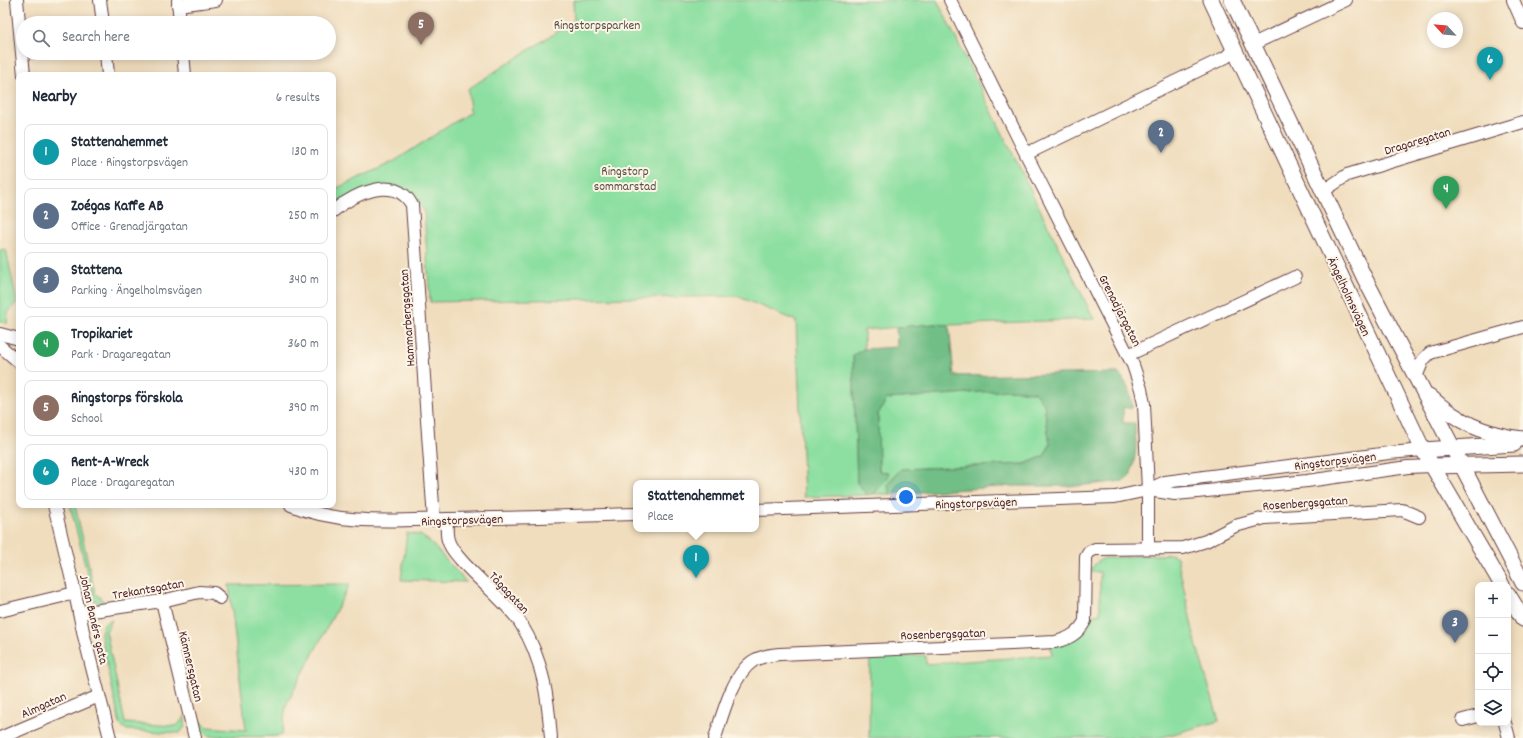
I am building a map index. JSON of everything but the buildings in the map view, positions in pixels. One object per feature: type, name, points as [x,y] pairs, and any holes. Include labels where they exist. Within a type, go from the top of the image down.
[{"type":"main road","name":"Ängelholmsvägen","points":[[1211,0],[1423,450],[1500,582]]},
{"type":"main road","name":"Ängelholmsvägen","points":[[1232,0],[1322,192],[1364,277],[1523,583]]},
{"type":"main road","points":[[1419,383],[1448,411],[1471,425],[1483,431],[1506,437],[1523,439]]},
{"type":"main road","name":"Ringstorpsvägen","points":[[1423,450],[1523,443]]},
{"type":"main road","name":"Ringstorpsvägen","points":[[1432,466],[1523,464]]},
{"type":"main road","points":[[1511,599],[1523,619]]},
{"type":"street","points":[[17,0],[18,16]]},
{"type":"street","points":[[100,0],[102,16]]},
{"type":"street","points":[[179,16],[178,2],[216,0]]},
{"type":"street","name":"Grenadjärgatan","points":[[950,0],[1128,355],[1141,390],[1144,404],[1148,490]]},
{"type":"street","points":[[1253,44],[1346,0]]},
{"type":"street","points":[[1514,0],[1523,23]]},
{"type":"street","points":[[1026,154],[1222,59],[1231,52],[1233,46]]},
{"type":"street","points":[[23,60],[24,72]]},
{"type":"street","points":[[107,60],[108,72]]},
{"type":"street","points":[[184,60],[185,72]]},
{"type":"street","name":"Dragaregatan","points":[[1322,192],[1347,175],[1523,122]]},
{"type":"street","name":"Hammarbergsgatan","points":[[336,209],[344,202],[358,195],[380,190],[399,191],[412,205],[434,520]]},
{"type":"street","points":[[1128,355],[1295,277]]},
{"type":"street","points":[[1419,383],[1423,360],[1430,353],[1523,326]]},
{"type":"street","points":[[0,334],[16,338]]},
{"type":"street","points":[[0,346],[16,359]]},
{"type":"street","name":"Ringstorpsvägen","points":[[759,510],[1115,497],[1148,490],[1165,482],[1389,453],[1423,450]]},
{"type":"street","name":"Ringstorpsvägen","points":[[1148,490],[1175,494],[1307,481],[1408,467],[1432,466]]},
{"type":"street","points":[[1148,490],[1148,548]]},
{"type":"street","name":"Johan Banérs gata","points":[[55,508],[98,696],[110,738]]},
{"type":"street","name":"Ringstorpsvägen","points":[[298,508],[318,515],[354,520],[434,520],[633,514]]},
{"type":"street","name":"Rosenbergsgatan","points":[[715,738],[728,701],[739,676],[746,667],[761,657],[780,654],[1047,642],[1063,640],[1076,633],[1085,621],[1086,557],[1089,552],[1095,549],[1183,548],[1206,541],[1235,526],[1265,518],[1402,510],[1419,517]]},
{"type":"street","name":"Tågagatan","points":[[447,519],[448,540],[453,550],[470,571],[514,614],[534,648],[545,685],[551,738]]},
{"type":"street","name":"Trekantsgatan","points":[[79,613],[162,601],[199,592],[214,594],[220,598]]},
{"type":"street","points":[[0,611],[75,593]]},
{"type":"street","name":"Kämnersgatan","points":[[162,601],[195,738]]},
{"type":"street","name":"Almgatan","points":[[0,738],[98,696]]},
{"type":"street","points":[[1463,720],[1475,717]]},
{"type":"street","points":[[1506,726],[1509,738]]},
{"type":"green space","name":"Ringstorp sommarstad","points":[[573,0],[937,0],[1094,319],[949,325],[935,324],[864,330],[864,349],[853,355],[857,482],[867,495],[804,497],[796,321],[737,296],[430,302],[424,210],[408,194],[398,188],[336,207],[336,189],[393,162],[470,112],[468,89],[574,21]]},
{"type":"green space","points":[[6,249],[16,297],[16,303],[8,313],[7,324],[0,321],[0,250]]},
{"type":"green space","points":[[935,324],[949,325],[954,376],[1118,373],[1130,393],[1133,407],[1123,408],[1123,423],[1135,423],[1136,447],[1134,463],[1130,476],[1124,481],[1076,486],[1014,486],[889,494],[888,483],[901,469],[1025,464],[1044,456],[1050,445],[1044,404],[1034,392],[1009,390],[887,399],[878,414],[879,471],[888,472],[889,476],[874,494],[867,495],[857,483],[853,355],[864,349],[897,347],[896,327]]},
{"type":"green space","points":[[1009,390],[1034,392],[1044,403],[1050,445],[1044,456],[1025,464],[901,469],[888,483],[889,494],[874,494],[888,476],[888,472],[879,472],[878,414],[887,399]]},
{"type":"green space","points":[[71,508],[76,508],[95,593],[109,606],[103,605],[94,600]]},
{"type":"green space","points":[[407,533],[420,535],[429,541],[466,582],[401,580]]},
{"type":"green space","points":[[1172,554],[1177,557],[1195,640],[1219,721],[1159,738],[869,738],[870,658],[925,655],[926,664],[1052,655],[1051,647],[1090,616],[1100,614],[1100,572],[1091,572],[1096,563],[1105,558]]},
{"type":"green space","points":[[350,584],[286,705],[282,735],[259,737],[210,736],[203,732],[198,720],[207,727],[246,730],[229,585]]},
{"type":"green space","points":[[112,620],[106,631],[125,723],[177,726],[185,716],[185,726],[180,733],[127,730],[120,725],[101,635],[104,625]]},
{"type":"place","name":"Ringstorps förskola","points":[[421,45]]},
{"type":"place","name":"Rent-A-Wreck","points":[[1490,80]]},
{"type":"place","name":"Zoégas Kaffe AB","points":[[1161,153]]},
{"type":"place","name":"Tropikariet","points":[[1446,209]]},
{"type":"place","name":"Stattenahemmet","points":[[696,578]]},
{"type":"place","name":"Stattena","points":[[1455,643]]},
{"type":"park label","name":"Ringstorpsparken","points":[[597,24]]}]
